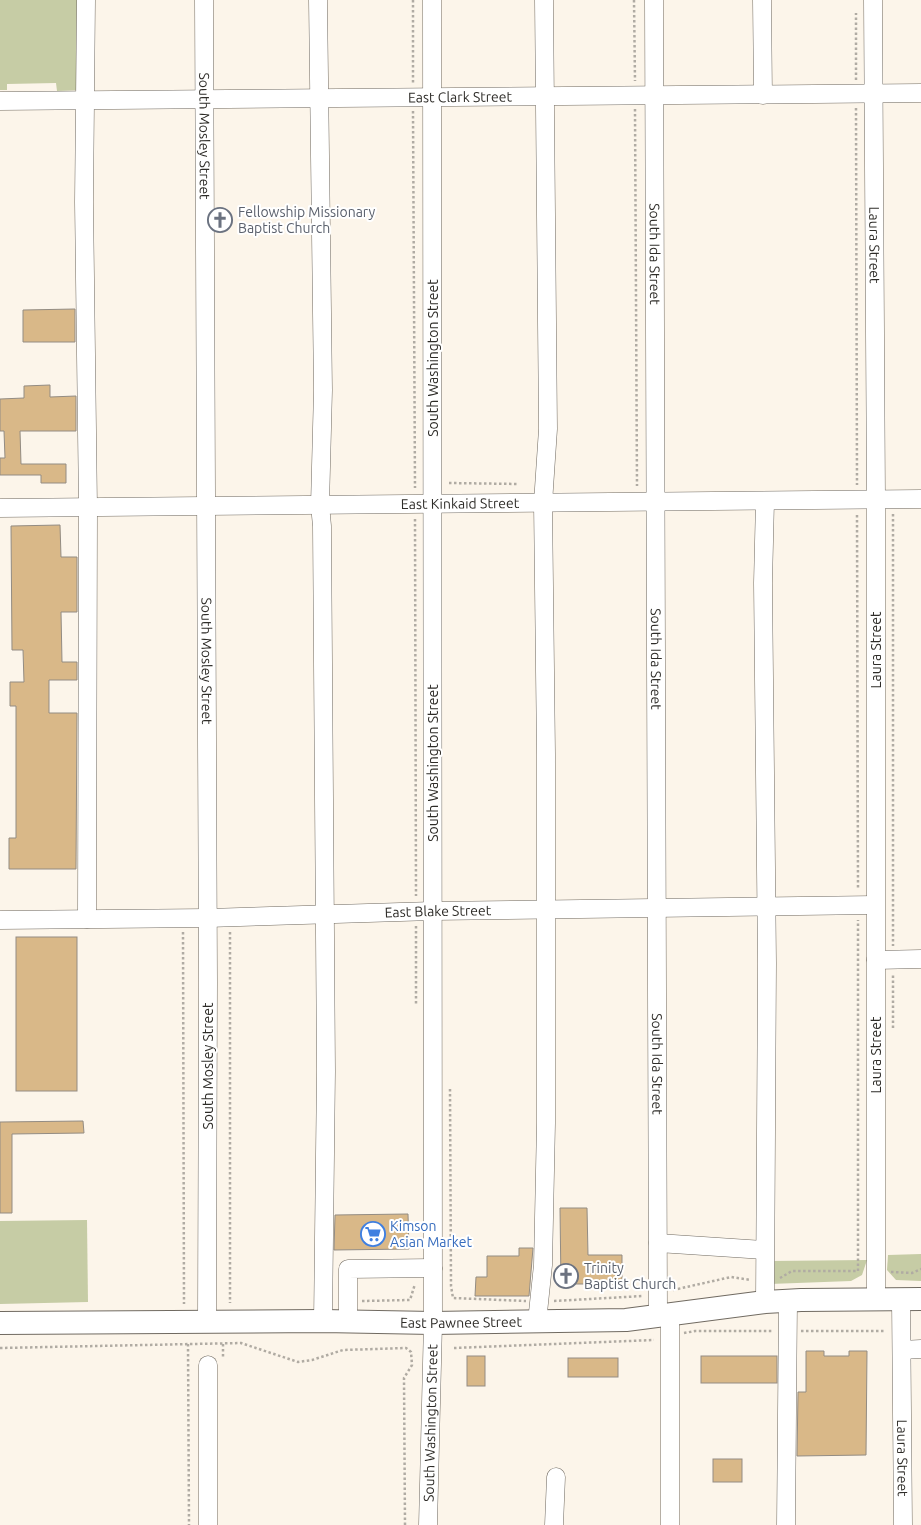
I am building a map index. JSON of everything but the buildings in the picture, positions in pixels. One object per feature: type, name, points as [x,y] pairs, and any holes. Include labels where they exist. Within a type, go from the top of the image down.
[{"type":"main road","name":"East Pawnee Street","points":[[0,1323],[323,1321],[433,1323],[538,1311],[666,1323],[764,1291],[788,1300],[911,1300]]},
{"type":"street","points":[[86,0],[84,202],[88,507],[88,919]]},
{"type":"street","name":"South Mosley Street","points":[[204,0],[208,918],[207,1322]]},
{"type":"street","points":[[318,0],[323,390],[320,504],[322,526],[326,1071],[323,1321]]},
{"type":"street","name":"South Washington Street","points":[[428,1525],[433,1323],[425,1268],[424,911],[433,504],[432,0]]},
{"type":"street","points":[[538,1311],[543,1265],[546,1122],[543,503],[548,429],[545,311],[544,0]]},
{"type":"street","name":"South Ida Street","points":[[654,0],[658,1293],[666,1323],[670,1525]]},
{"type":"street","points":[[762,0],[763,95]]},
{"type":"street","name":"Laura Street","points":[[873,0],[864,94],[876,499],[867,906],[876,960],[876,1300]]},
{"type":"street","name":"East Clark Street","points":[[0,101],[921,93]]},
{"type":"street","name":"East Kinkaid Street","points":[[0,508],[921,499]]},
{"type":"street","points":[[764,1291],[765,500]]},
{"type":"street","name":"East Blake Street","points":[[0,920],[208,918],[546,909],[867,906]]},
{"type":"street","points":[[876,960],[921,959]]},
{"type":"street","points":[[658,1243],[764,1250]]},
{"type":"street","points":[[348,1322],[348,1269],[425,1268]]},
{"type":"street","points":[[786,1525],[788,1300]]},
{"type":"street","name":"Laura Street","points":[[903,1525],[902,1331],[911,1300]]},
{"type":"street","points":[[902,1350],[921,1349]]},
{"type":"street","points":[[208,1365],[208,1525]]},
{"type":"street","points":[[554,1525],[556,1477]]},
{"type":"path","points":[[413,0],[415,504],[424,911],[416,1008]]},
{"type":"path","points":[[634,0],[637,489]]},
{"type":"path","points":[[856,9],[864,94],[857,500],[867,906],[858,1271]]},
{"type":"path","points":[[448,475],[448,485],[518,484]]},
{"type":"path","points":[[450,1082],[451,1286],[453,1298],[538,1311],[578,1301],[658,1293],[731,1277],[764,1291],[792,1271],[912,1273],[921,1270]]},
{"type":"path","points":[[410,1300],[416,1279],[425,1268]]},
{"type":"path","points":[[454,1348],[646,1342],[666,1323],[696,1331],[902,1331]]},
{"type":"path","points":[[0,1348],[241,1343],[298,1362],[312,1360],[343,1350],[406,1348],[411,1352],[412,1365],[404,1378],[405,1525]]},
{"type":"path","points":[[188,1344],[189,1525]]},
{"type":"green space","points":[[0,0],[81,0],[81,90],[57,91],[56,83],[7,84],[7,90],[0,90]]},
{"type":"green space","points":[[87,1220],[88,1302],[0,1304],[0,1221]]},
{"type":"green space","points":[[921,1254],[921,1281],[896,1280],[887,1270],[888,1255]]},
{"type":"green space","points":[[867,1260],[862,1275],[851,1281],[770,1284],[770,1261]]},
{"type":"place","name":"Fellowship Missionary Baptist Church","points":[[220,220]]},
{"type":"place","name":"Kimson Asian Market","points":[[373,1234]]},
{"type":"place","name":"Trinity Baptist Church","points":[[566,1276]]}]
